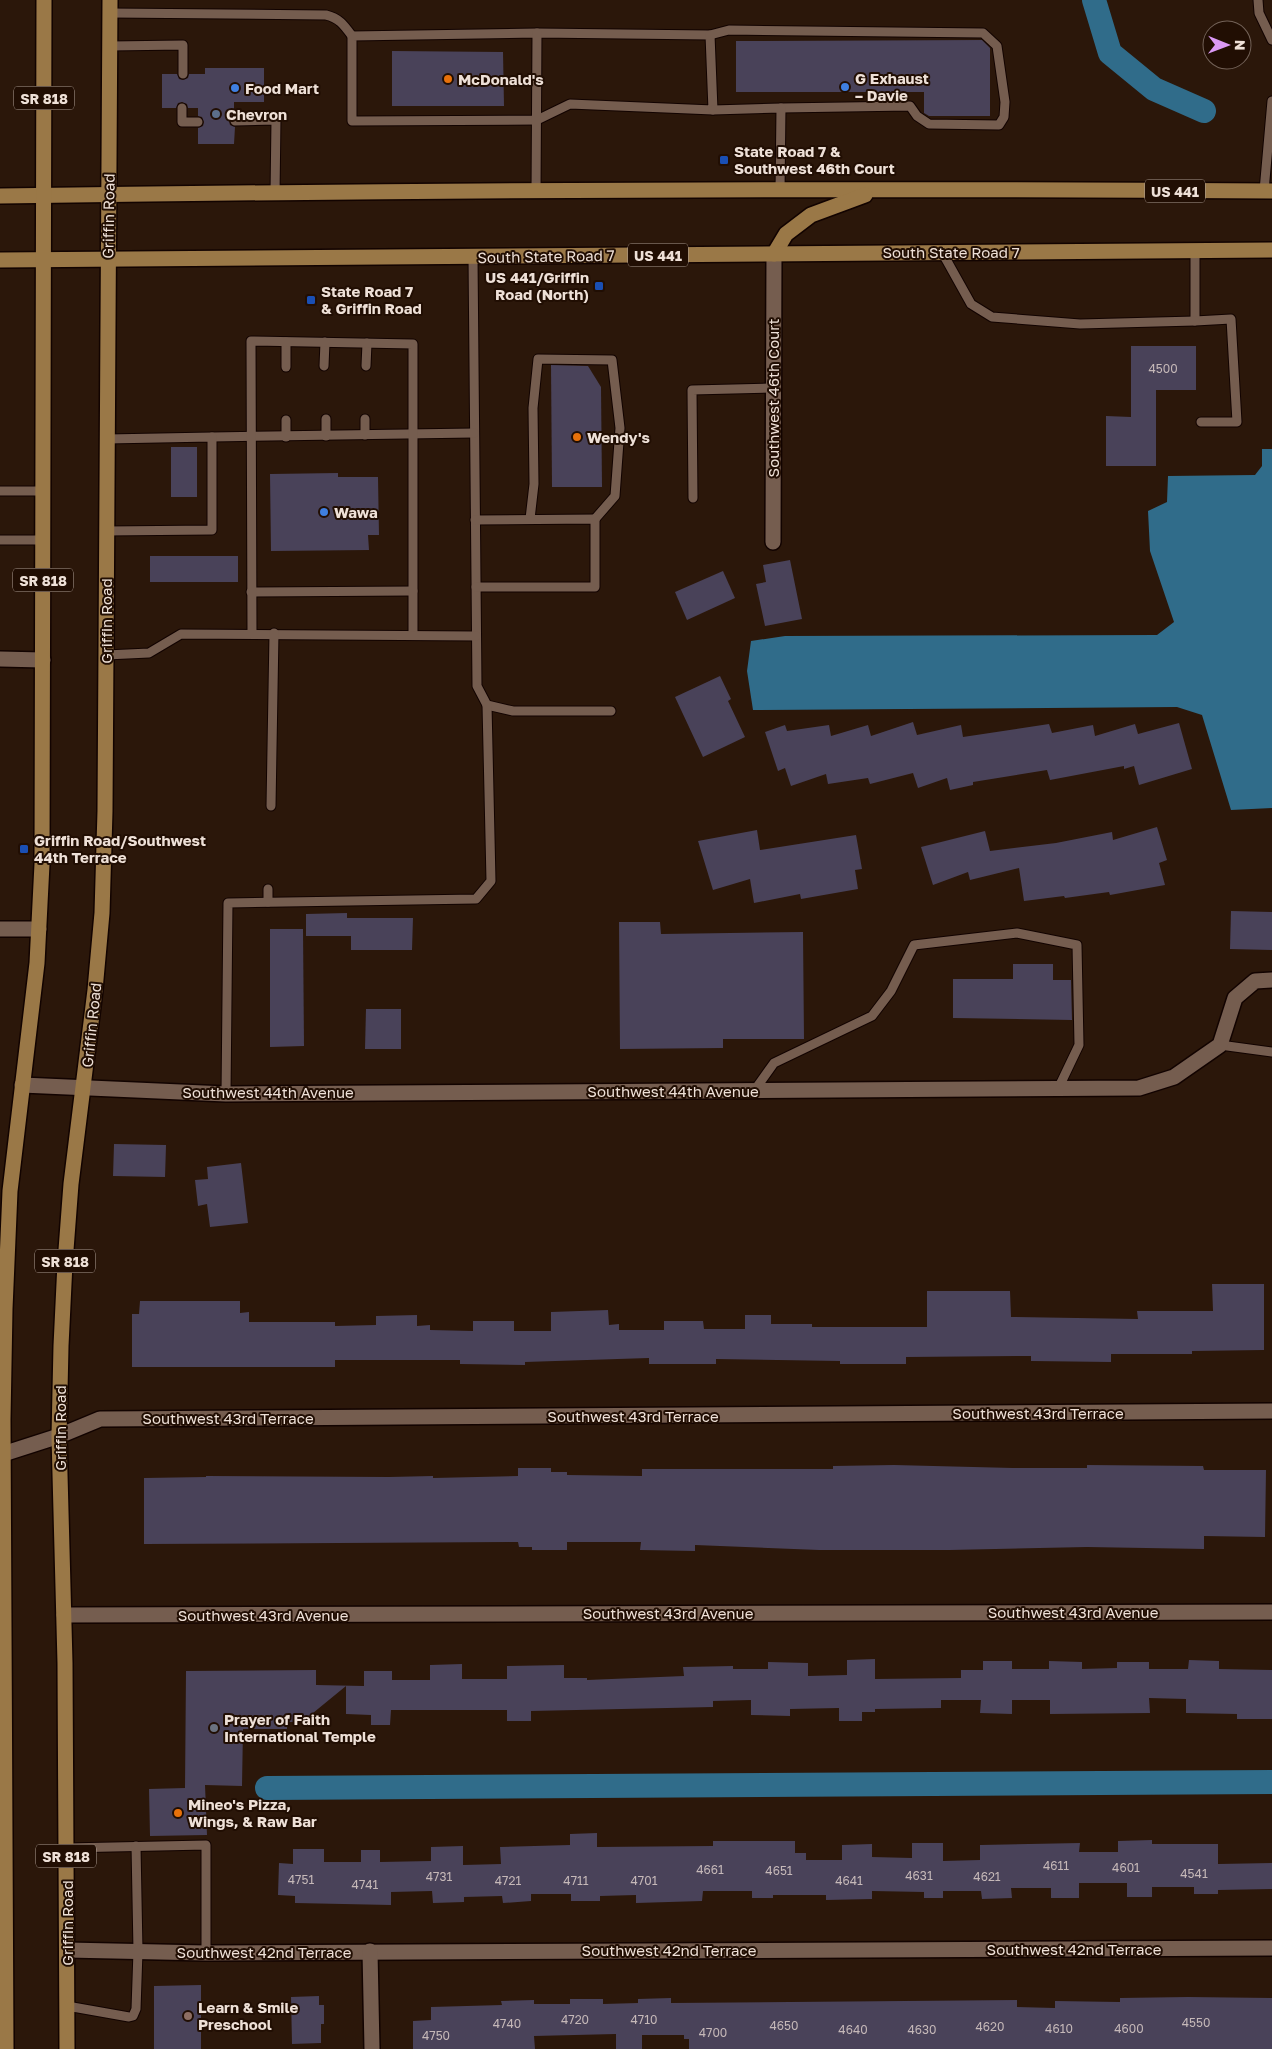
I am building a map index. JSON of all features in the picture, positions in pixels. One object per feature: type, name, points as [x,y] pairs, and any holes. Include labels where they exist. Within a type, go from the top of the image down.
[{"type":"main road","name":"SR 818","points":[[6,2049],[2,1455],[5,1191],[22,1085],[39,929],[42,864],[44,0]]},
{"type":"main road","name":"Griffin Road","points":[[67,2049],[64,1615],[59,1436],[65,1263],[71,1184],[84,1088],[102,913],[105,811],[110,6]]},
{"type":"main road","name":"US 441","points":[[0,196],[780,191],[1268,191]]},
{"type":"main road","points":[[774,254],[786,234],[811,215],[876,191]]},
{"type":"main road","name":"South State Road 7","points":[[0,260],[1272,250]]},
{"type":"street","name":"Southwest 46th Court","points":[[773,542],[774,254]]},
{"type":"street","points":[[0,659],[43,660]]},
{"type":"street","points":[[0,929],[39,929]]},
{"type":"street","points":[[1220,1045],[1235,998],[1255,980],[1272,980]]},
{"type":"street","name":"Southwest 44th Avenue","points":[[22,1085],[226,1094],[1139,1088],[1174,1077],[1220,1045]]},
{"type":"street","name":"Southwest 43rd Terrace","points":[[2,1455],[59,1436],[100,1419],[1272,1411]]},
{"type":"street","name":"Southwest 43rd Avenue","points":[[64,1615],[1272,1612]]},
{"type":"street","name":"Southwest 42nd Terrace","points":[[67,1950],[138,1950],[206,1954],[370,1951],[1272,1948]]},
{"type":"street","points":[[370,1951],[372,2049]]},
{"type":"lane","points":[[1258,0],[1259,13],[1272,40]]},
{"type":"lane","points":[[110,6],[326,15],[334,17],[342,23],[352,36],[352,121],[536,120],[570,104],[713,110],[910,106],[917,116],[929,124],[999,125],[1004,117],[1005,102],[997,46],[984,32],[729,30],[710,35],[537,33],[352,36]]},
{"type":"lane","points":[[536,192],[537,33]]},
{"type":"lane","points":[[710,35],[713,110]]},
{"type":"lane","points":[[110,46],[183,45],[183,74]]},
{"type":"lane","points":[[1268,191],[1272,101]]},
{"type":"lane","points":[[182,108],[182,122],[198,122]]},
{"type":"lane","points":[[780,191],[781,108]]},
{"type":"lane","points":[[234,121],[276,120],[275,194]]},
{"type":"lane","points":[[1195,321],[1196,251]]},
{"type":"lane","points":[[942,252],[971,304],[992,317],[1080,324],[1231,319],[1238,422],[1201,422]]},
{"type":"lane","points":[[226,1094],[228,903],[476,899],[490,881],[487,705],[477,686],[472,257]]},
{"type":"lane","points":[[252,633],[251,341],[413,344],[413,635]]},
{"type":"lane","points":[[286,342],[286,367]]},
{"type":"lane","points":[[324,342],[324,366]]},
{"type":"lane","points":[[366,366],[367,343]]},
{"type":"lane","points":[[476,587],[594,587],[594,520],[615,496],[620,428],[612,360],[538,359],[533,408],[534,484],[530,519]]},
{"type":"lane","points":[[693,498],[692,390],[773,388]]},
{"type":"lane","points":[[326,419],[326,436]]},
{"type":"lane","points":[[365,419],[365,435]]},
{"type":"lane","points":[[286,420],[286,437]]},
{"type":"lane","points":[[107,439],[474,433]]},
{"type":"lane","points":[[106,531],[212,530],[212,437]]},
{"type":"lane","points":[[0,491],[44,491]]},
{"type":"lane","points":[[475,520],[594,520]]},
{"type":"lane","points":[[0,540],[43,540]]},
{"type":"lane","points":[[251,592],[413,591]]},
{"type":"lane","points":[[106,655],[149,653],[181,634],[274,633],[476,636]]},
{"type":"lane","points":[[271,806],[274,633]]},
{"type":"lane","points":[[487,705],[513,711],[611,711]]},
{"type":"lane","points":[[268,889],[268,902]]},
{"type":"lane","points":[[754,1091],[774,1063],[872,1016],[891,990],[914,945],[1017,933],[1077,945],[1079,1044],[1058,1089]]},
{"type":"lane","points":[[1220,1045],[1272,1052]]},
{"type":"lane","points":[[66,1848],[206,1845],[206,1954]]},
{"type":"lane","points":[[67,2006],[129,2017],[133,2016],[136,2009],[138,1950],[136,1846]]},
{"type":"water","points":[[1262,449],[1272,449],[1272,808],[1231,810],[1202,715],[1177,707],[753,710],[747,671],[751,641],[785,636],[1157,635],[1174,622],[1150,551],[1148,511],[1167,502],[1168,476],[1255,475],[1262,466]]},
{"type":"building","points":[[982,40],[990,48],[990,116],[929,116],[924,113],[924,92],[736,92],[736,41]]},
{"type":"building","name":"McDonald's","points":[[392,51],[503,52],[504,106],[392,106]]},
{"type":"building","points":[[205,68],[264,68],[264,102],[234,102],[234,115],[229,121],[230,125],[235,127],[234,144],[198,144],[198,128],[203,126],[204,122],[202,117],[198,116],[198,108],[188,108],[187,104],[182,102],[178,103],[176,108],[162,108],[162,74],[177,74],[179,79],[183,80],[188,78],[189,74],[205,74]]},
{"type":"building","points":[[1131,346],[1196,346],[1196,390],[1156,390],[1156,466],[1106,466],[1106,416],[1131,417]]},
{"type":"building","name":"Wendy's","points":[[551,365],[588,366],[601,387],[602,487],[552,487]]},
{"type":"building","points":[[171,447],[197,447],[197,497],[171,497]]},
{"type":"building","name":"Wawa","points":[[338,473],[338,477],[378,477],[379,535],[368,535],[369,550],[271,551],[270,474]]},
{"type":"building","points":[[150,556],[238,556],[238,582],[150,582]]},
{"type":"building","points":[[790,560],[802,619],[765,626],[756,584],[766,582],[763,565]]},
{"type":"building","points":[[723,571],[735,598],[687,620],[675,592]]},
{"type":"building","points":[[720,676],[731,699],[728,701],[745,737],[703,757],[675,697]]},
{"type":"building","points":[[913,722],[917,735],[961,725],[963,737],[1049,724],[1052,733],[1093,725],[1095,736],[1135,724],[1138,734],[1179,723],[1192,769],[1139,785],[1134,766],[1124,769],[1124,766],[1050,780],[1047,770],[973,782],[973,785],[950,790],[947,778],[918,788],[913,773],[870,784],[868,778],[828,784],[826,774],[791,786],[785,768],[778,771],[765,732],[785,725],[787,731],[829,725],[831,736],[868,725],[871,736]]},
{"type":"building","points":[[1157,827],[1167,860],[1159,863],[1165,885],[1110,895],[1109,892],[1024,901],[1019,868],[970,880],[968,872],[933,885],[921,847],[985,831],[990,851],[1056,843],[1112,832],[1113,840]]},
{"type":"building","points":[[757,830],[760,850],[856,835],[862,869],[855,870],[858,889],[801,899],[800,894],[754,903],[750,879],[713,890],[698,841]]},
{"type":"building","points":[[1231,911],[1272,912],[1272,950],[1230,949]]},
{"type":"building","points":[[347,913],[347,918],[413,918],[412,950],[351,950],[351,936],[306,936],[306,914]]},
{"type":"building","points":[[619,922],[660,922],[661,934],[803,932],[804,1039],[723,1039],[723,1048],[620,1049]]},
{"type":"building","points":[[270,929],[303,929],[304,1046],[270,1047]]},
{"type":"building","points":[[1013,964],[1053,964],[1053,980],[1071,980],[1072,1020],[953,1018],[953,979],[1013,979]]},
{"type":"building","points":[[366,1009],[401,1009],[401,1049],[365,1049]]},
{"type":"building","points":[[114,1144],[166,1145],[165,1177],[113,1176]]},
{"type":"building","points":[[241,1163],[248,1223],[210,1227],[207,1204],[198,1206],[195,1180],[208,1179],[207,1167]]},
{"type":"building","points":[[1212,1284],[1264,1284],[1264,1350],[1192,1351],[1192,1354],[1111,1354],[1111,1362],[1031,1361],[1031,1356],[906,1357],[906,1364],[840,1364],[840,1361],[716,1359],[716,1364],[649,1364],[649,1358],[525,1362],[525,1365],[460,1364],[460,1360],[335,1360],[335,1367],[132,1367],[132,1314],[139,1314],[140,1301],[240,1301],[240,1313],[249,1312],[249,1322],[335,1322],[335,1326],[376,1325],[376,1316],[417,1315],[417,1326],[430,1325],[430,1330],[473,1331],[473,1321],[514,1321],[514,1331],[551,1331],[551,1312],[608,1310],[609,1325],[619,1324],[619,1330],[664,1330],[664,1321],[703,1321],[704,1329],[745,1329],[745,1315],[771,1315],[771,1324],[812,1324],[812,1327],[927,1327],[927,1291],[1010,1291],[1011,1317],[1138,1319],[1137,1311],[1213,1311]]},
{"type":"building","points":[[894,1465],[1013,1468],[1087,1468],[1087,1465],[1203,1466],[1204,1470],[1266,1470],[1265,1537],[1204,1536],[1204,1549],[1087,1547],[819,1550],[695,1545],[695,1551],[640,1550],[641,1542],[567,1542],[567,1550],[532,1550],[532,1547],[519,1547],[518,1542],[144,1544],[144,1478],[206,1476],[433,1476],[433,1478],[518,1476],[518,1468],[551,1468],[551,1472],[567,1472],[567,1475],[642,1476],[642,1469],[833,1469],[833,1466]]},
{"type":"building","points":[[875,1659],[875,1679],[961,1678],[961,1670],[983,1670],[983,1661],[1012,1661],[1012,1669],[1049,1669],[1049,1661],[1082,1662],[1082,1669],[1117,1668],[1117,1662],[1149,1662],[1149,1669],[1188,1669],[1189,1660],[1219,1661],[1219,1669],[1272,1670],[1272,1719],[1237,1719],[1237,1714],[1186,1713],[1186,1699],[1149,1698],[1150,1713],[1050,1714],[1050,1700],[1012,1700],[1012,1714],[980,1713],[981,1700],[941,1700],[941,1708],[875,1709],[875,1712],[862,1712],[862,1721],[839,1721],[839,1708],[790,1709],[790,1716],[751,1715],[751,1700],[713,1701],[713,1707],[531,1711],[531,1721],[507,1721],[507,1710],[391,1710],[390,1725],[371,1725],[371,1715],[346,1714],[346,1686],[302,1722],[287,1722],[287,1729],[243,1729],[242,1786],[205,1785],[207,1835],[150,1836],[149,1789],[185,1788],[186,1671],[316,1670],[316,1685],[364,1686],[364,1671],[392,1671],[392,1680],[430,1680],[430,1665],[462,1664],[462,1679],[507,1679],[507,1666],[564,1665],[564,1678],[587,1678],[587,1680],[684,1676],[683,1667],[733,1666],[733,1669],[768,1669],[768,1662],[808,1663],[808,1676],[847,1675],[847,1660]]},
{"type":"building","points":[[597,1833],[597,1847],[713,1846],[713,1841],[795,1841],[795,1853],[806,1853],[806,1860],[842,1860],[842,1845],[872,1844],[872,1857],[912,1858],[912,1843],[943,1843],[943,1861],[980,1860],[980,1845],[1080,1843],[1079,1852],[1118,1852],[1118,1841],[1152,1840],[1152,1844],[1218,1844],[1218,1864],[1272,1863],[1272,1889],[1218,1890],[1218,1894],[1194,1894],[1194,1887],[1152,1887],[1152,1897],[1127,1897],[1127,1883],[1079,1883],[1079,1898],[1051,1898],[1051,1888],[1011,1888],[1012,1898],[982,1899],[981,1891],[943,1891],[943,1898],[924,1898],[924,1892],[872,1891],[872,1899],[826,1900],[826,1895],[773,1895],[773,1898],[752,1898],[752,1891],[703,1891],[702,1901],[636,1903],[636,1895],[600,1896],[600,1901],[571,1901],[571,1894],[531,1894],[531,1901],[503,1903],[502,1896],[464,1897],[464,1902],[433,1903],[432,1891],[391,1892],[391,1905],[295,1903],[295,1896],[278,1895],[279,1863],[293,1864],[293,1849],[324,1849],[324,1862],[361,1862],[361,1850],[380,1850],[380,1862],[431,1861],[431,1847],[463,1846],[463,1865],[501,1864],[500,1847],[570,1845],[570,1834]]},
{"type":"building","name":"Learn & Smile Preschool","points":[[201,1985],[201,2049],[154,2049],[154,1986]]},
{"type":"building","points":[[319,1996],[319,2005],[324,2005],[321,2043],[292,2044],[291,1997]]},
{"type":"building","points":[[671,1998],[671,2003],[1017,2000],[1017,2007],[1055,2008],[1055,2001],[1120,2002],[1120,1998],[1272,1998],[1272,2049],[689,2049],[689,2039],[684,2039],[684,2035],[642,2035],[642,2049],[616,2049],[616,2034],[534,2036],[535,2049],[413,2049],[413,2021],[431,2020],[431,2007],[502,2005],[501,2001],[534,2000],[534,2004],[570,2004],[570,1999],[603,1999],[603,2004],[638,2003],[638,1999]]},
{"type":"waterway","points":[[1094,0],[1110,53],[1154,89],[1204,111]]},
{"type":"waterway","points":[[267,1788],[1272,1782]]},
{"type":"place","name":"McDonald's","points":[[448,79]]},
{"type":"place","name":"G Exhaust – Davie","points":[[845,87]]},
{"type":"place","name":"Food Mart","points":[[235,88]]},
{"type":"place","name":"Chevron","points":[[216,114]]},
{"type":"place","name":"State Road 7 & Southwest 46th Court","points":[[724,160]]},
{"type":"place","name":"US 441/Griffin Road (North)","points":[[599,286]]},
{"type":"place","name":"State Road 7 & Griffin Road","points":[[311,300]]},
{"type":"place","name":"Wendy's","points":[[577,437]]},
{"type":"place","name":"Wawa","points":[[324,512]]},
{"type":"place","name":"Griffin Road/Southwest 44th Terrace","points":[[24,849]]},
{"type":"place","name":"Prayer of Faith International Temple","points":[[214,1728]]},
{"type":"place","name":"Mineo's Pizza, Wings, & Raw Bar","points":[[178,1813]]},
{"type":"place","name":"Learn & Smile Preschool","points":[[188,2016]]}]
